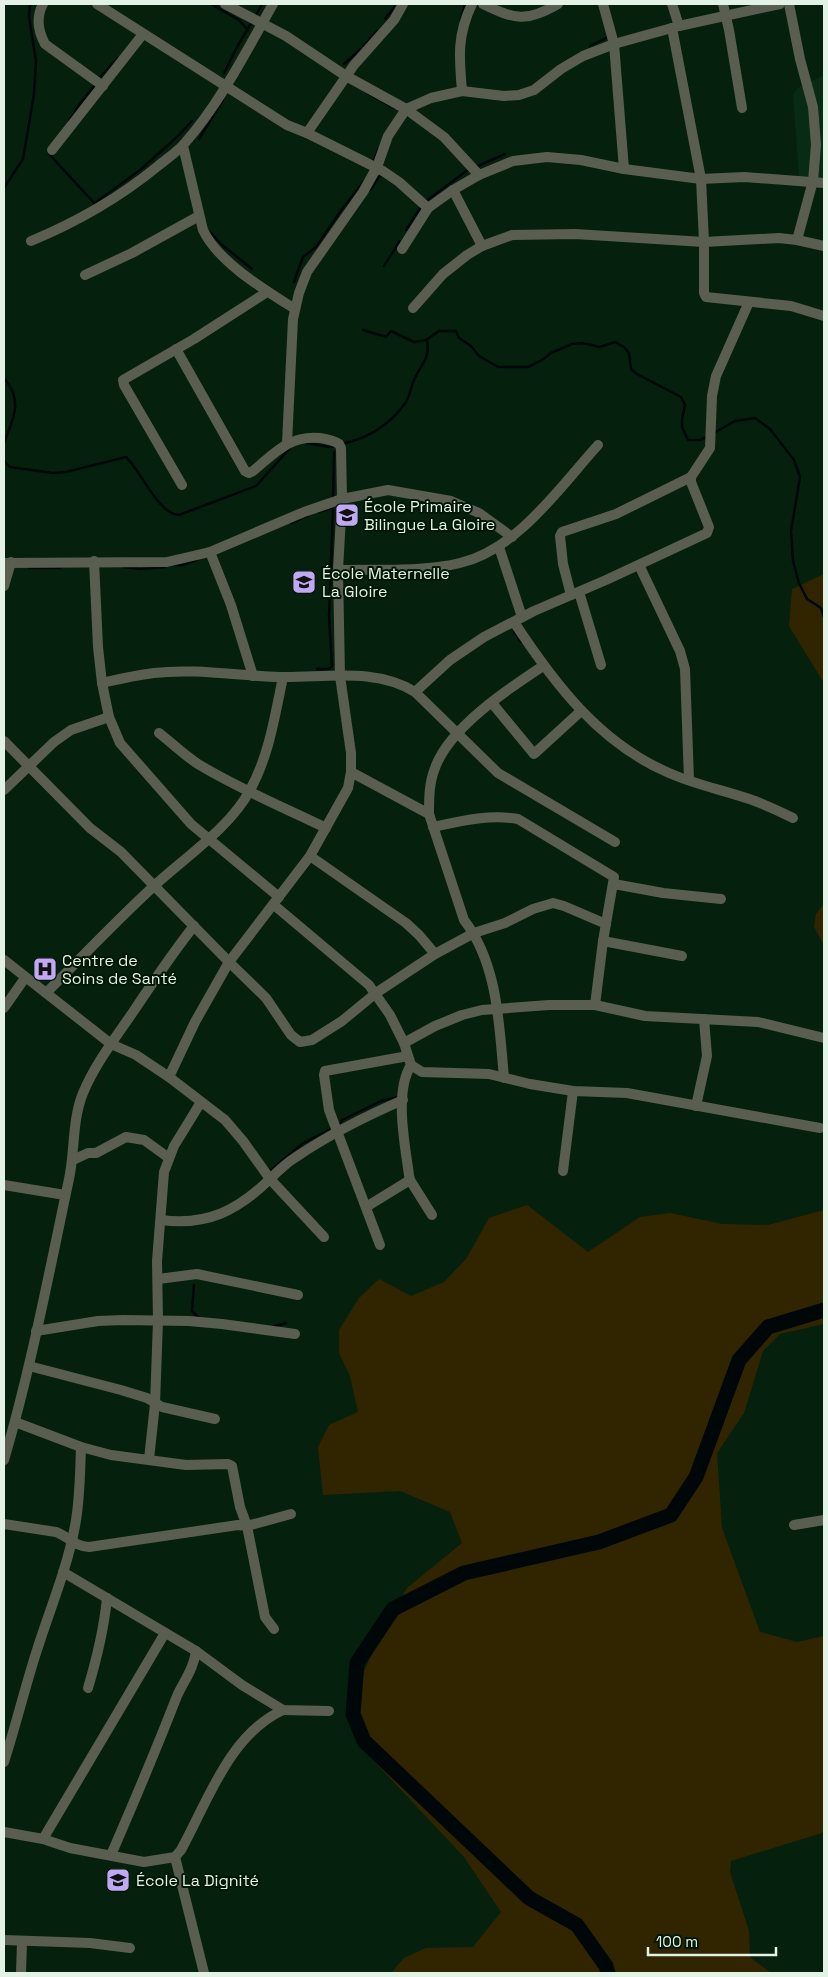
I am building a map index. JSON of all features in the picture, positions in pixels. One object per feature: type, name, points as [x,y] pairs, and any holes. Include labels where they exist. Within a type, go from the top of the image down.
[{"type":"street","points":[[43,4],[38,21],[40,34],[45,44],[103,86]]},
{"type":"street","points":[[97,4],[287,126],[377,167],[399,182],[428,208]]},
{"type":"street","points":[[225,4],[286,36],[346,76],[406,109],[444,137],[479,175]]},
{"type":"street","points":[[31,241],[66,226],[102,206],[139,181],[183,146],[226,86],[273,4]]},
{"type":"street","points":[[307,134],[354,65],[394,20],[403,4]]},
{"type":"street","points":[[462,91],[459,56],[460,36],[472,4]]},
{"type":"street","points":[[483,4],[509,16],[520,17],[537,14],[558,4]]},
{"type":"street","points":[[603,4],[614,44],[624,169]]},
{"type":"street","points":[[672,4],[701,179],[704,293],[706,297],[790,306],[824,316]]},
{"type":"street","points":[[723,4],[742,108]]},
{"type":"street","points":[[287,443],[294,309],[307,272],[363,192],[377,167],[388,136],[406,109],[431,98],[462,91],[504,96],[519,95],[534,90],[561,69],[583,56],[614,44],[675,27],[780,4]]},
{"type":"street","points":[[789,4],[802,68],[813,107],[816,145],[813,181],[797,240]]},
{"type":"street","points":[[52,150],[143,34]]},
{"type":"street","points":[[183,146],[203,230],[214,248],[254,283],[294,309]]},
{"type":"street","points":[[402,249],[428,208],[453,190],[479,175],[513,161],[547,157],[581,160],[624,169],[701,179],[744,177],[824,183]]},
{"type":"street","points":[[453,190],[482,246]]},
{"type":"street","points":[[85,275],[132,253],[200,216]]},
{"type":"street","points":[[413,308],[443,274],[467,254],[482,246],[512,235],[575,234],[704,242],[779,238],[824,246]]},
{"type":"street","points":[[182,485],[124,385],[123,380],[267,292]]},
{"type":"street","points":[[601,665],[563,564],[560,536],[562,532],[616,514],[691,477],[709,450],[712,396],[716,376],[749,302]]},
{"type":"street","points":[[169,1077],[195,1022],[228,962],[310,856],[348,788],[351,772],[351,753],[340,676],[338,570],[342,499],[341,448],[339,444],[330,439],[309,437],[287,443],[253,472],[245,471],[176,349]]},
{"type":"street","points":[[338,570],[440,566],[462,562],[499,547],[526,525],[598,445]]},
{"type":"street","points":[[415,692],[450,660],[484,637],[518,619],[707,533],[709,530],[691,482],[691,477]]},
{"type":"street","points":[[4,586],[8,563],[167,562],[210,552],[304,512],[342,499],[388,490],[451,501],[479,513],[512,537]]},
{"type":"street","points":[[499,547],[518,619],[543,666],[581,711],[632,755],[669,774],[756,801],[793,818]]},
{"type":"street","points":[[210,552],[231,604],[252,676]]},
{"type":"street","points":[[94,562],[98,647],[102,683],[109,717],[120,743],[191,824],[376,993],[404,1043],[409,1061],[405,1079],[401,1120],[410,1180],[432,1215]]},
{"type":"street","points":[[640,565],[680,651],[685,669],[689,780]]},
{"type":"street","points":[[504,1078],[498,1009],[488,967],[474,933],[464,920],[433,827],[429,814],[430,785],[434,768],[440,756],[458,733],[492,703],[543,666]]},
{"type":"street","points":[[102,683],[155,673],[183,672],[283,677],[378,677],[402,684],[415,692],[508,780],[615,842]]},
{"type":"street","points":[[46,993],[154,886],[209,840],[249,792],[260,772],[283,677]]},
{"type":"street","points":[[492,703],[534,754],[581,711]]},
{"type":"street","points":[[4,790],[28,764],[71,730],[109,717]]},
{"type":"street","points":[[159,733],[196,763],[249,792],[326,828]]},
{"type":"street","points":[[4,741],[90,828],[121,852],[228,962],[266,998],[291,1035],[300,1042],[312,1040],[342,1020],[376,993],[435,954],[474,933],[505,923],[532,909],[553,903],[606,924]]},
{"type":"street","points":[[351,772],[429,814]]},
{"type":"street","points":[[433,827],[482,818],[509,817],[518,819],[612,875],[614,884],[603,941],[595,1005]]},
{"type":"street","points":[[310,856],[406,923],[435,954]]},
{"type":"street","points":[[614,884],[664,893],[721,899]]},
{"type":"street","points":[[4,1460],[29,1366],[73,1160],[75,1126],[82,1095],[110,1044],[160,971],[194,926]]},
{"type":"street","points":[[603,941],[682,956]]},
{"type":"street","points":[[4,960],[110,1044],[136,1055],[226,1120],[270,1179],[324,1237]]},
{"type":"street","points":[[4,1008],[25,978]]},
{"type":"street","points":[[404,1043],[455,1017],[480,1011],[550,1005],[595,1005],[645,1016],[758,1022],[824,1038]]},
{"type":"street","points":[[696,1106],[707,1056],[704,1019]]},
{"type":"street","points":[[380,1245],[329,1110],[324,1077],[325,1071],[409,1061],[422,1072],[489,1074],[573,1091],[627,1092],[820,1128]]},
{"type":"street","points":[[563,1171],[573,1091]]},
{"type":"street","points":[[161,1220],[198,1221],[227,1212],[295,1157],[336,1129],[403,1100]]},
{"type":"street","points":[[149,1459],[155,1404],[158,1322],[157,1261],[162,1180],[174,1146],[201,1102]]},
{"type":"street","points":[[73,1160],[88,1153],[96,1153],[126,1137],[144,1140],[169,1158]]},
{"type":"street","points":[[366,1207],[410,1180]]},
{"type":"street","points":[[4,1185],[65,1195]]},
{"type":"street","points":[[158,1279],[197,1274],[298,1295]]},
{"type":"street","points":[[36,1332],[98,1321],[214,1323],[295,1334]]},
{"type":"street","points":[[29,1366],[121,1390],[147,1398],[155,1404],[176,1411],[215,1420]]},
{"type":"street","points":[[15,1422],[81,1447],[111,1455],[149,1459],[166,1463],[228,1464],[232,1466],[240,1507],[247,1526],[265,1617],[274,1629]]},
{"type":"street","points":[[4,1762],[37,1651],[64,1572],[79,1498],[81,1447]]},
{"type":"street","points":[[4,1524],[56,1532],[71,1542],[82,1547],[89,1547],[238,1525],[247,1526],[291,1514]]},
{"type":"street","points":[[794,1525],[824,1520]]},
{"type":"street","points":[[64,1572],[196,1651],[242,1685],[283,1710]]},
{"type":"street","points":[[88,1688],[96,1662],[108,1598]]},
{"type":"street","points":[[43,1839],[165,1634]]},
{"type":"street","points":[[111,1855],[159,1746],[178,1694],[195,1662],[196,1651]]},
{"type":"street","points":[[204,1973],[175,1857],[188,1837],[212,1788],[238,1747],[258,1725],[270,1716],[283,1710],[329,1711]]},
{"type":"street","points":[[4,1832],[43,1839],[70,1848],[144,1862],[175,1857]]},
{"type":"street","points":[[4,1940],[90,1943],[130,1948]]},
{"type":"street","points":[[21,1973],[22,1942]]},
{"type":"shaded area","points":[[824,75],[824,180],[799,177],[793,94],[798,88]]},
{"type":"shaded area","points":[[824,574],[824,683],[789,626],[792,589]]},
{"type":"shaded area","points":[[824,904],[824,945],[814,927],[816,914]]},
{"type":"shaded area","points":[[527,1205],[588,1252],[640,1217],[670,1213],[722,1224],[768,1225],[824,1210],[824,1324],[780,1334],[763,1351],[744,1413],[717,1453],[722,1528],[760,1632],[797,1642],[824,1636],[824,1830],[822,1833],[731,1861],[730,1872],[749,1931],[750,1957],[771,1973],[391,1973],[404,1958],[426,1948],[473,1947],[501,1912],[464,1857],[360,1746],[354,1694],[379,1638],[407,1588],[462,1543],[450,1512],[400,1491],[323,1495],[318,1447],[329,1425],[358,1412],[350,1376],[339,1353],[339,1330],[359,1298],[379,1279],[411,1296],[444,1282],[466,1259],[489,1218]]},
{"type":"waterway","points":[[4,188],[23,159],[34,94],[36,61],[29,17],[30,4]]},
{"type":"waterway","points":[[211,4],[239,20],[248,30]]},
{"type":"waterway","points":[[255,17],[262,4]]},
{"type":"waterway","points":[[461,19],[465,4]]},
{"type":"waterway","points":[[385,19],[396,5]]},
{"type":"waterway","points":[[224,73],[252,22]]},
{"type":"waterway","points":[[344,64],[377,31]]},
{"type":"waterway","points":[[590,46],[608,37]]},
{"type":"waterway","points":[[99,78],[118,58]]},
{"type":"waterway","points":[[79,105],[95,85]]},
{"type":"waterway","points":[[367,93],[394,108]]},
{"type":"waterway","points":[[199,139],[223,100]]},
{"type":"waterway","points":[[69,121],[78,107]]},
{"type":"waterway","points":[[178,136],[192,121]]},
{"type":"waterway","points":[[95,203],[140,170],[177,137]]},
{"type":"waterway","points":[[372,164],[379,148]]},
{"type":"waterway","points":[[49,150],[49,154],[96,205]]},
{"type":"waterway","points":[[478,166],[505,154]]},
{"type":"waterway","points":[[425,202],[469,169]]},
{"type":"waterway","points":[[370,190],[381,174]]},
{"type":"waterway","points":[[294,282],[303,257],[316,247],[365,180]]},
{"type":"waterway","points":[[406,230],[421,207]]},
{"type":"waterway","points":[[210,232],[221,244],[252,269]]},
{"type":"waterway","points":[[384,266],[400,241]]},
{"type":"waterway","points":[[363,330],[386,337],[391,331],[414,342],[426,340],[439,331],[456,331],[459,338],[471,346],[479,356],[498,367],[528,367],[551,353],[572,344],[582,343],[600,347],[615,342],[624,347],[629,353],[631,369],[681,397],[685,405],[682,427],[688,440],[700,440],[707,437]]},
{"type":"waterway","points":[[342,444],[370,434],[400,410],[406,402],[414,380],[428,352],[427,341]]},
{"type":"waterway","points":[[4,378],[14,394],[15,402],[13,418],[4,443]]},
{"type":"waterway","points":[[714,433],[735,421],[755,418],[770,429],[794,460],[800,477],[791,531],[793,561],[799,583],[807,599],[821,608],[824,617]]},
{"type":"waterway","points":[[306,443],[329,447],[335,446]]},
{"type":"waterway","points":[[4,461],[10,467],[53,473],[66,472],[126,457],[157,500],[171,513],[179,515],[256,486],[291,447]]},
{"type":"waterway","points":[[333,500],[334,452]]},
{"type":"waterway","points":[[317,669],[329,669],[332,666],[329,616],[333,508],[318,512]]},
{"type":"waterway","points":[[291,523],[309,515]]},
{"type":"waterway","points":[[173,565],[182,565],[197,560]]},
{"type":"waterway","points":[[123,567],[141,569],[165,567]]},
{"type":"waterway","points":[[29,568],[60,568]]},
{"type":"waterway","points":[[514,632],[521,642]]},
{"type":"waterway","points":[[339,1127],[342,1120],[381,1101],[399,1097]]},
{"type":"waterway","points":[[267,1170],[271,1170],[302,1144],[332,1128]]},
{"type":"waterway","points":[[194,1285],[192,1311],[199,1318]]},
{"type":"waterway","points":[[608,1973],[606,1966],[577,1925],[529,1898],[364,1741],[353,1714],[357,1663],[393,1609],[464,1573],[599,1542],[671,1515],[696,1477],[739,1360],[768,1327],[824,1310]]},
{"type":"waterway","points":[[272,1327],[286,1323]]},
{"type":"place","name":"École Primaire Bilingue La Gloire","points":[[347,515]]},
{"type":"place","name":"École Maternelle La Gloire","points":[[304,582]]},
{"type":"place","name":"Centre de Soins de Santé","points":[[45,969]]},
{"type":"place","name":"École La Dignité","points":[[118,1880]]}]
